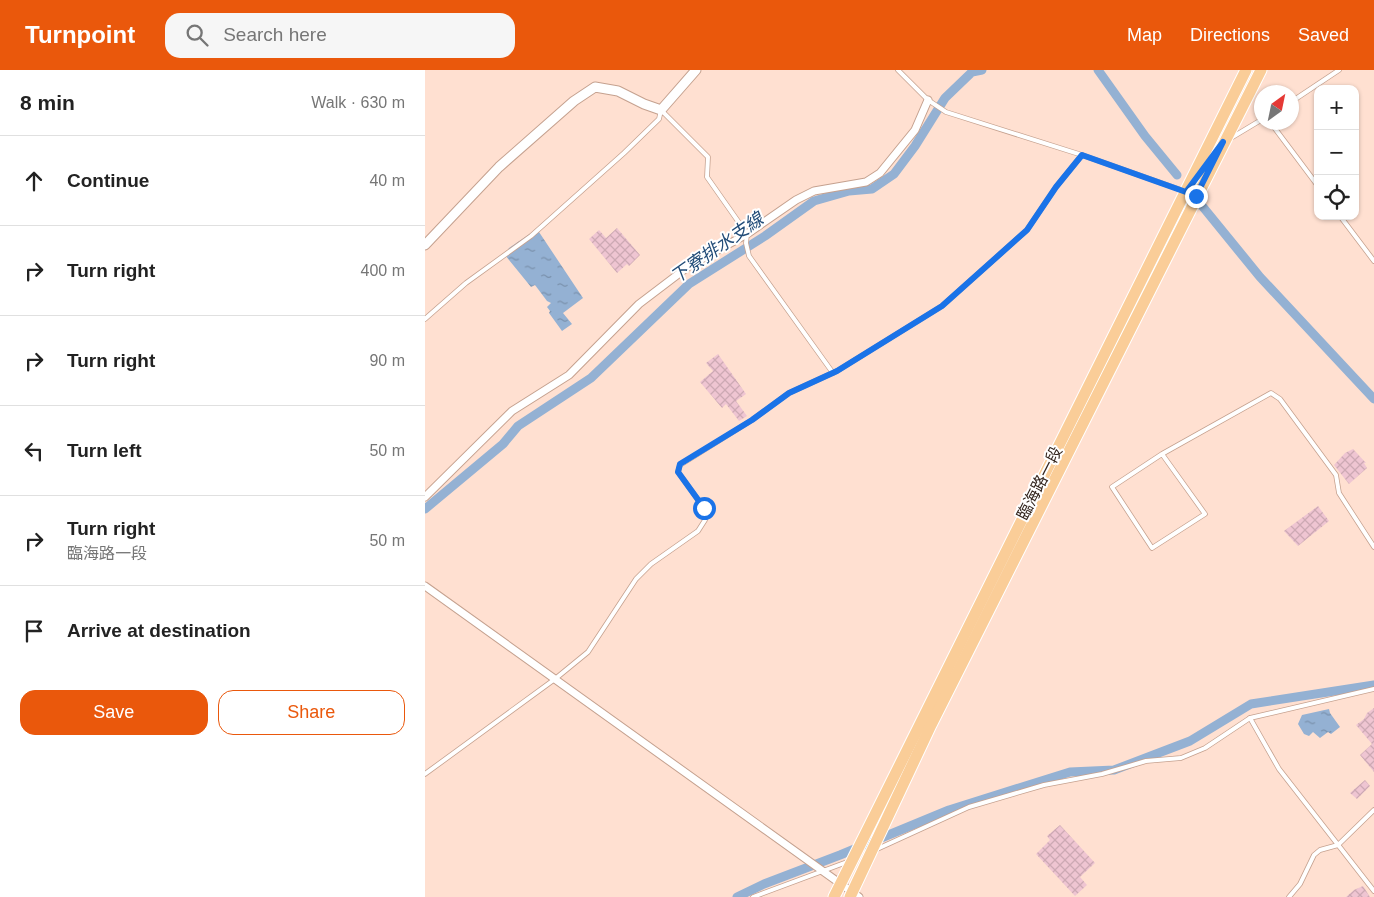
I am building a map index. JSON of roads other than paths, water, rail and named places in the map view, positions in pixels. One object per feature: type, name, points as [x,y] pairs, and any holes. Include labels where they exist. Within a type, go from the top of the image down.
[{"type":"main road","name":"臨海路一段","points":[[834,897],[1246,70]]},
{"type":"main road","name":"臨海路一段","points":[[854,896],[898,793],[935,716],[1261,70]]},
{"type":"street","points":[[425,245],[499,167],[574,101],[595,87],[619,91],[644,104],[661,110],[696,70]]},
{"type":"street","points":[[425,496],[512,410],[569,375],[639,304],[689,266],[747,234],[796,200],[815,191],[866,182],[880,172],[915,130],[927,100]]},
{"type":"street","points":[[425,586],[825,871],[854,896]]},
{"type":"lane","points":[[898,70],[927,100],[946,112],[1082,155],[1186,192],[1223,142],[1254,124]]},
{"type":"lane","points":[[1299,97],[1339,70]]},
{"type":"lane","points":[[661,110],[708,157],[707,177],[747,234],[746,243],[749,256],[833,373]]},
{"type":"lane","points":[[425,319],[466,283],[531,236],[624,153],[659,119],[661,110]]},
{"type":"lane","points":[[1276,130],[1314,181]]},
{"type":"lane","points":[[425,774],[555,680],[588,652],[636,579],[651,564],[699,531],[705,520],[704,508],[678,472],[680,464],[752,420],[789,393],[833,373],[942,306],[1027,230],[1056,187],[1082,155]]},
{"type":"lane","points":[[1343,220],[1374,261]]},
{"type":"lane","points":[[1162,454],[1205,514],[1152,548],[1111,487],[1162,454],[1271,393],[1280,399],[1336,475],[1339,493],[1374,547]]},
{"type":"lane","points":[[753,897],[825,871],[856,855],[873,852],[969,807],[1044,785],[1102,774],[1146,761],[1181,758],[1205,748],[1250,718],[1374,689]]},
{"type":"lane","points":[[1250,718],[1279,769],[1374,891]]},
{"type":"lane","points":[[1289,897],[1300,884],[1308,863],[1314,854],[1320,850],[1338,845],[1374,810]]},
{"type":"water","points":[[537,229],[583,298],[563,313],[572,324],[562,331],[549,313],[550,311],[547,307],[551,303],[547,301],[535,285],[531,287],[505,255],[509,248]]},
{"type":"water","points":[[1329,709],[1340,727],[1331,734],[1328,732],[1320,738],[1313,732],[1309,736],[1304,734],[1298,724],[1302,715]]},
{"type":"waterway","name":"下寮排水支線","points":[[425,509],[503,444],[518,426],[591,378],[689,284],[765,236],[814,201],[849,191],[872,189],[894,174],[915,146],[945,98],[972,72],[982,70]]},
{"type":"waterway","points":[[1098,70],[1145,136],[1177,175]]},
{"type":"waterway","points":[[1203,207],[1260,277],[1374,399]]},
{"type":"waterway","points":[[737,897],[764,884],[949,810],[1070,772],[1114,770],[1190,741],[1251,704],[1374,685]]}]
